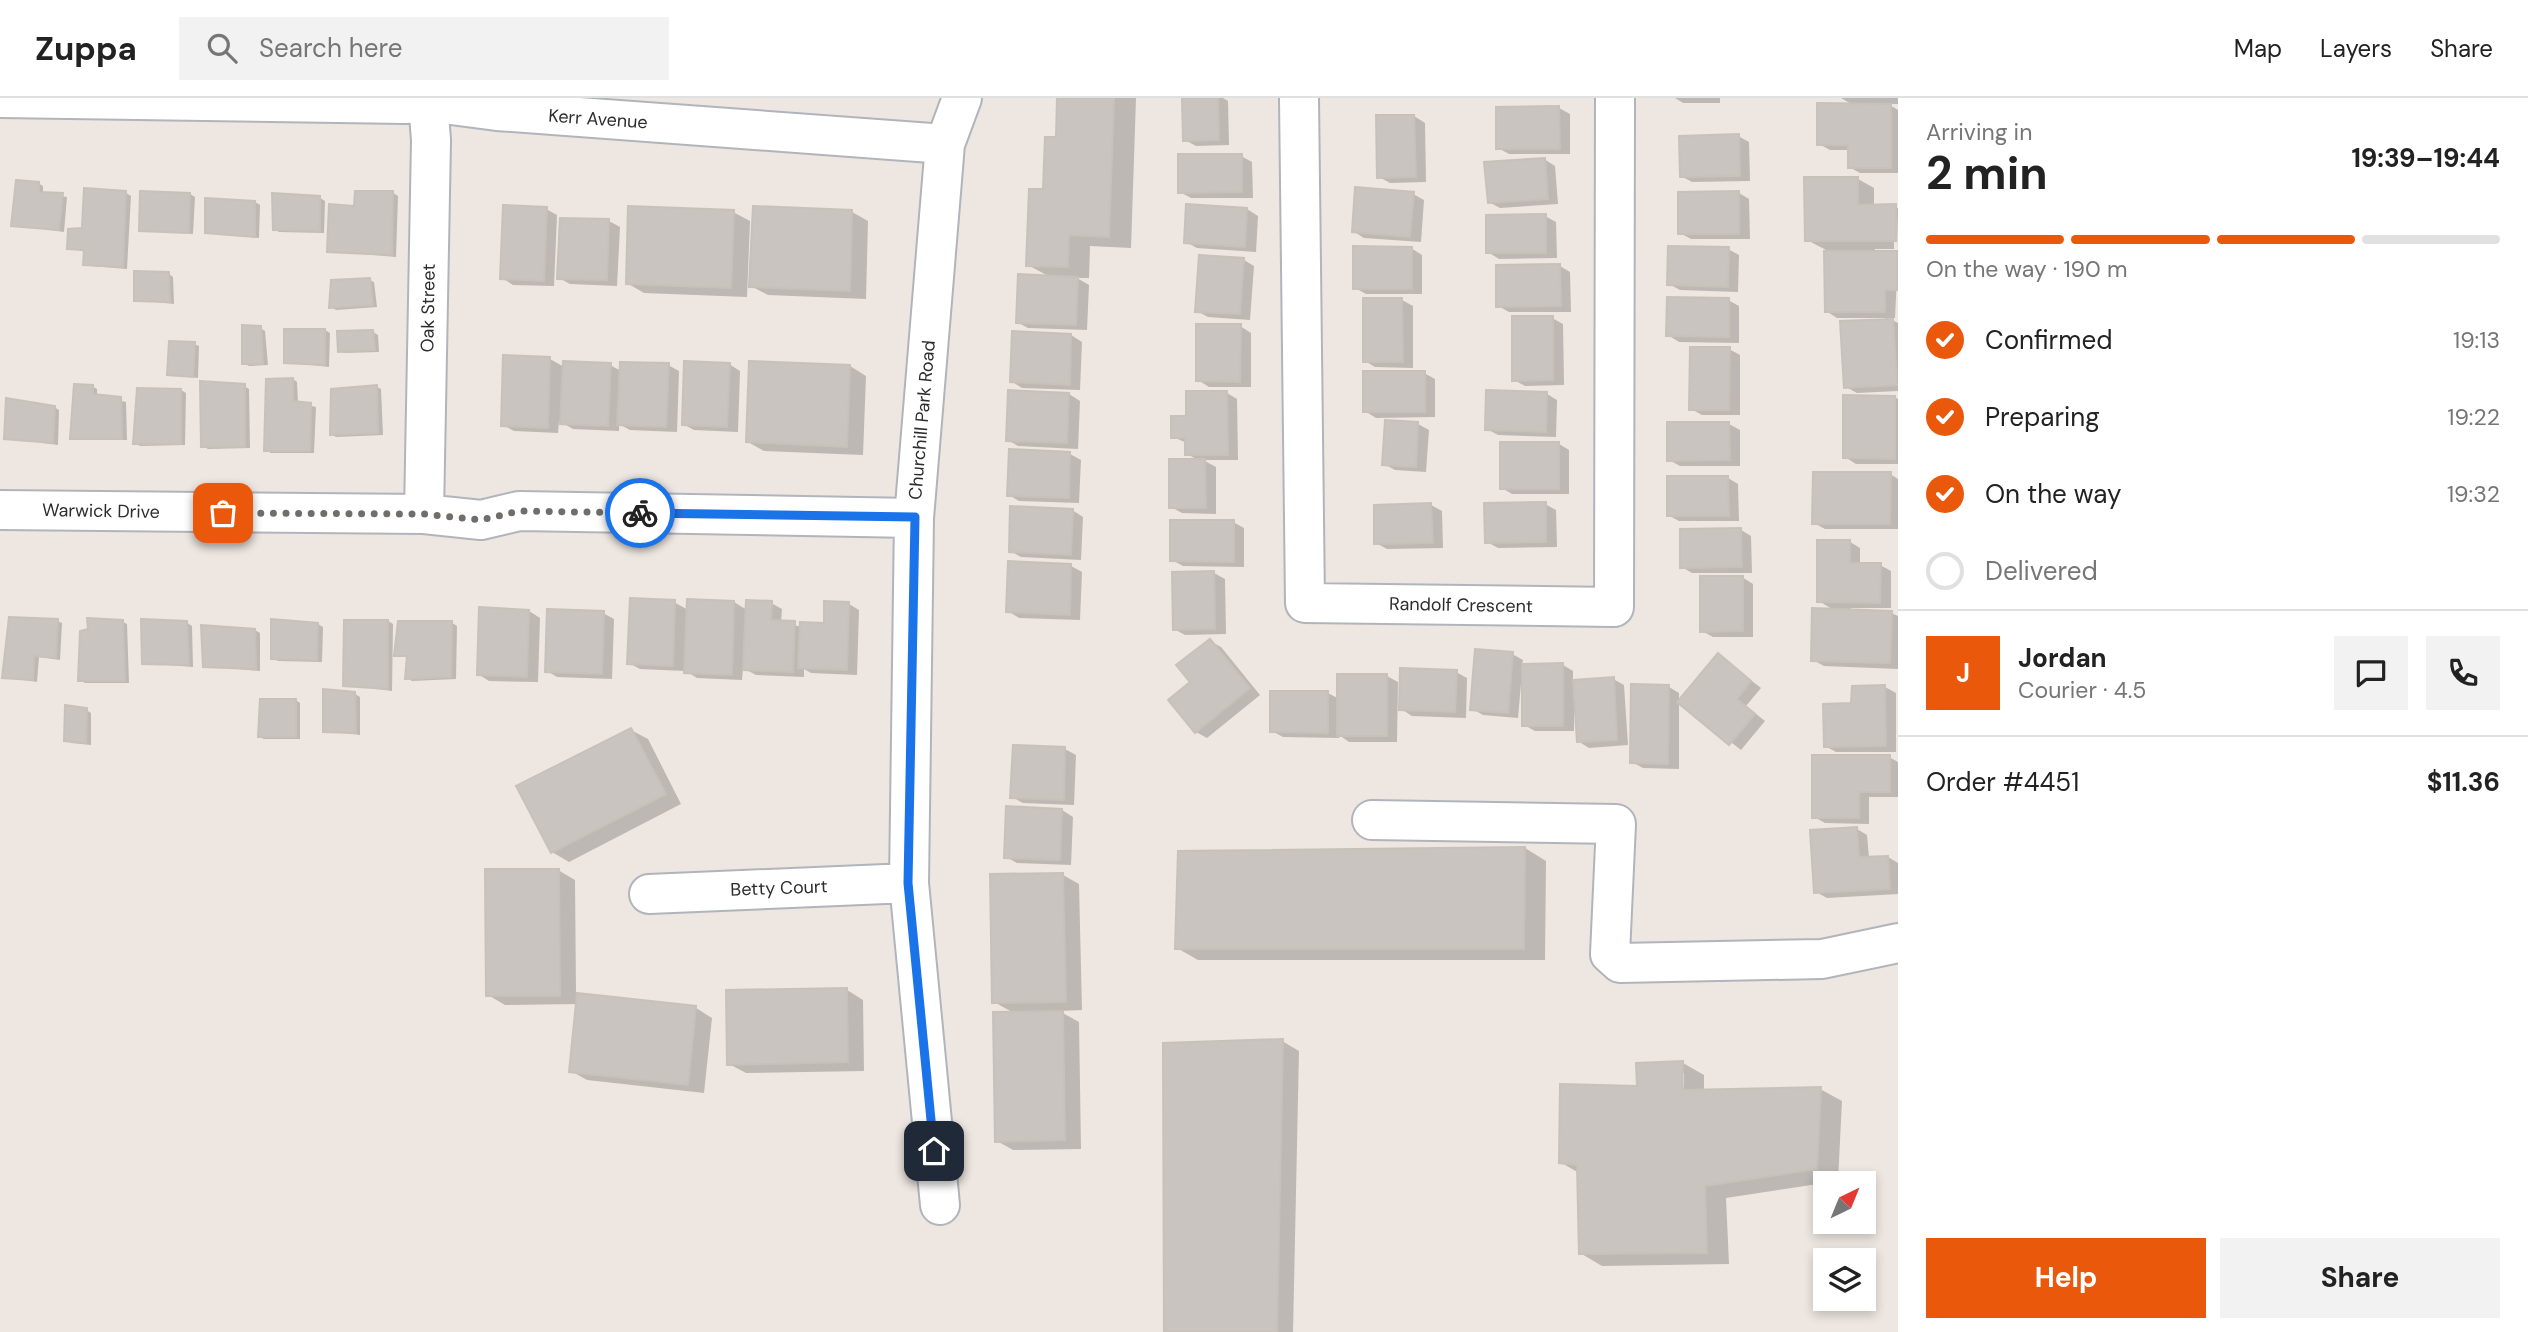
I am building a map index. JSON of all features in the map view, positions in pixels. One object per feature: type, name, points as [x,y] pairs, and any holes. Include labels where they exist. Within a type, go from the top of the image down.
[{"type":"street","name":"Kerr Avenue","points":[[0,98],[405,104],[428,102],[496,111],[945,144]]},
{"type":"street","name":"Churchill Park Road","points":[[940,1205],[908,883],[915,517],[945,144],[962,98]]},
{"type":"street","name":"Randolf Crescent","points":[[1299,98],[1305,603],[1614,607],[1615,98]]},
{"type":"street","name":"Oak Street","points":[[424,514],[431,140],[428,102]]},
{"type":"street","name":"Warwick Drive","points":[[0,510],[424,514],[481,520],[519,511],[915,517]]},
{"type":"street","points":[[1372,820],[1616,824],[1610,954],[1620,962],[1822,959],[1898,943]]},
{"type":"street","name":"Betty Court","points":[[649,894],[908,883]]},
{"type":"building","points":[[1057,98],[1114,98],[1109,237],[1069,235],[1068,267],[1026,266],[1029,189],[1043,189],[1045,137],[1056,137]]},
{"type":"building","points":[[1182,98],[1218,98],[1219,140],[1183,141]]},
{"type":"building","points":[[1817,103],[1891,104],[1891,168],[1848,168],[1848,145],[1817,145]]},
{"type":"building","points":[[1559,106],[1560,149],[1496,149],[1496,107]]},
{"type":"building","points":[[1376,115],[1414,115],[1416,177],[1377,178]]},
{"type":"building","points":[[1739,134],[1740,176],[1680,177],[1679,136]]},
{"type":"building","points":[[1178,154],[1242,154],[1242,192],[1178,193]]},
{"type":"building","points":[[1545,158],[1548,199],[1488,203],[1484,162]]},
{"type":"building","points":[[1804,177],[1858,177],[1858,205],[1896,204],[1896,241],[1805,241]]},
{"type":"building","points":[[16,180],[39,182],[39,192],[63,193],[59,230],[11,226]]},
{"type":"building","points":[[1355,187],[1414,192],[1410,237],[1352,232]]},
{"type":"building","points":[[84,188],[126,191],[123,267],[83,265],[84,250],[67,249],[68,229],[82,228]]},
{"type":"building","points":[[140,191],[190,193],[189,233],[139,231]]},
{"type":"building","points":[[355,191],[393,191],[392,255],[327,252],[329,204],[354,206]]},
{"type":"building","points":[[1739,191],[1739,234],[1678,234],[1678,192]]},
{"type":"building","points":[[272,193],[320,196],[320,231],[273,230]]},
{"type":"building","points":[[205,198],[255,201],[255,237],[205,233]]},
{"type":"building","points":[[1186,204],[1247,208],[1245,247],[1184,243]]},
{"type":"building","points":[[503,205],[547,207],[544,281],[500,279]]},
{"type":"building","points":[[628,206],[734,210],[731,288],[626,284]]},
{"type":"building","points":[[753,206],[852,210],[850,291],[749,287]]},
{"type":"building","points":[[1546,214],[1546,253],[1486,253],[1486,215]]},
{"type":"building","points":[[560,218],[609,219],[607,280],[557,279]]},
{"type":"building","points":[[1353,246],[1412,247],[1412,289],[1353,289]]},
{"type":"building","points":[[1668,246],[1729,247],[1728,287],[1667,285]]},
{"type":"building","points":[[1824,251],[1897,251],[1897,290],[1885,290],[1885,312],[1825,312]]},
{"type":"building","points":[[1199,255],[1244,258],[1240,314],[1195,312]]},
{"type":"building","points":[[1560,264],[1561,306],[1496,307],[1496,265]]},
{"type":"building","points":[[134,271],[169,272],[170,302],[134,301]]},
{"type":"building","points":[[1018,274],[1078,277],[1076,325],[1016,323]]},
{"type":"building","points":[[370,278],[373,305],[329,308],[331,280]]},
{"type":"building","points":[[1667,297],[1729,298],[1729,337],[1666,336]]},
{"type":"building","points":[[1363,298],[1402,298],[1403,362],[1363,362]]},
{"type":"building","points":[[1512,316],[1553,316],[1553,380],[1512,381]]},
{"type":"building","points":[[1893,319],[1897,385],[1844,388],[1840,321]]},
{"type":"building","points":[[1196,324],[1241,324],[1240,382],[1196,381]]},
{"type":"building","points":[[242,325],[261,326],[263,364],[242,364]]},
{"type":"building","points":[[284,329],[325,329],[325,365],[284,363]]},
{"type":"building","points":[[373,330],[375,350],[338,352],[337,331]]},
{"type":"building","points":[[1012,331],[1071,334],[1070,385],[1010,382]]},
{"type":"building","points":[[169,341],[195,342],[193,377],[167,375]]},
{"type":"building","points":[[1690,347],[1730,347],[1729,410],[1689,410]]},
{"type":"building","points":[[503,355],[550,357],[548,428],[501,426]]},
{"type":"building","points":[[563,361],[611,363],[608,426],[560,424]]},
{"type":"building","points":[[684,361],[730,363],[727,427],[682,425]]},
{"type":"building","points":[[749,361],[850,365],[847,447],[746,442]]},
{"type":"building","points":[[620,362],[669,363],[666,427],[617,425]]},
{"type":"building","points":[[1363,371],[1425,371],[1425,412],[1363,412]]},
{"type":"building","points":[[293,378],[293,401],[311,403],[310,451],[264,451],[266,379]]},
{"type":"building","points":[[200,381],[245,384],[245,447],[201,447]]},
{"type":"building","points":[[74,384],[93,385],[93,394],[121,397],[122,439],[70,439]]},
{"type":"building","points":[[377,385],[378,433],[330,435],[331,389]]},
{"type":"building","points":[[137,388],[181,389],[181,444],[133,444]]},
{"type":"building","points":[[1008,390],[1069,393],[1067,443],[1006,441]]},
{"type":"building","points":[[1486,390],[1547,392],[1546,432],[1485,430]]},
{"type":"building","points":[[1186,391],[1227,391],[1228,455],[1185,455],[1185,438],[1171,438],[1171,416],[1186,416]]},
{"type":"building","points":[[1843,395],[1895,396],[1895,459],[1843,458]]},
{"type":"building","points":[[6,398],[55,406],[53,443],[4,439]]},
{"type":"building","points":[[1385,420],[1418,422],[1416,467],[1382,465]]},
{"type":"building","points":[[1667,422],[1729,422],[1730,460],[1667,461]]},
{"type":"building","points":[[1500,442],[1559,442],[1559,489],[1500,489]]},
{"type":"building","points":[[1009,449],[1070,452],[1069,498],[1007,496]]},
{"type":"building","points":[[1169,459],[1205,459],[1206,508],[1169,508]]},
{"type":"building","points":[[1813,472],[1891,472],[1890,524],[1812,524]]},
{"type":"building","points":[[1667,476],[1728,476],[1729,516],[1667,516]]},
{"type":"building","points":[[1546,502],[1546,542],[1485,543],[1484,503]]},
{"type":"building","points":[[1431,503],[1433,543],[1374,544],[1374,505]]},
{"type":"building","points":[[1010,506],[1073,509],[1071,555],[1009,552]]},
{"type":"building","points":[[1170,520],[1234,520],[1234,562],[1170,561]]},
{"type":"building","points":[[1741,528],[1742,567],[1680,568],[1680,529]]},
{"type":"building","points":[[1817,540],[1850,540],[1850,563],[1881,563],[1880,603],[1817,602]]},
{"type":"building","points":[[1008,561],[1071,564],[1070,615],[1006,612]]},
{"type":"building","points":[[1214,571],[1215,629],[1173,630],[1172,572]]},
{"type":"building","points":[[1700,576],[1743,576],[1743,631],[1700,632]]},
{"type":"building","points":[[630,598],[675,600],[673,666],[627,664]]},
{"type":"building","points":[[687,599],[734,601],[732,675],[684,673]]},
{"type":"building","points":[[746,600],[772,601],[771,620],[795,621],[793,672],[743,670]]},
{"type":"building","points":[[824,601],[849,602],[847,670],[798,668],[800,622],[824,623]]},
{"type":"building","points":[[479,607],[529,610],[527,677],[477,675]]},
{"type":"building","points":[[1812,608],[1892,611],[1890,663],[1811,661]]},
{"type":"building","points":[[547,609],[604,611],[602,674],[545,672]]},
{"type":"building","points":[[9,617],[58,619],[56,658],[34,656],[33,680],[2,678]]},
{"type":"building","points":[[87,618],[123,620],[125,681],[78,681],[80,631],[88,629]]},
{"type":"building","points":[[141,619],[187,621],[189,665],[142,664]]},
{"type":"building","points":[[271,619],[318,623],[317,660],[271,659]]},
{"type":"building","points":[[344,620],[388,620],[388,689],[343,686]]},
{"type":"building","points":[[398,621],[452,621],[451,677],[405,679],[407,656],[394,656]]},
{"type":"building","points":[[201,625],[255,629],[256,669],[203,667]]},
{"type":"building","points":[[1210,639],[1250,688],[1195,733],[1168,700],[1190,682],[1176,665]]},
{"type":"building","points":[[1475,649],[1513,652],[1508,713],[1470,710]]},
{"type":"building","points":[[1718,653],[1751,681],[1737,699],[1755,714],[1729,745],[1677,702]]},
{"type":"building","points":[[1563,663],[1563,726],[1522,726],[1522,664]]},
{"type":"building","points":[[1400,668],[1457,670],[1455,712],[1399,710]]},
{"type":"building","points":[[1337,674],[1387,674],[1387,736],[1337,736]]},
{"type":"building","points":[[1614,677],[1617,740],[1577,742],[1573,680]]},
{"type":"building","points":[[1631,684],[1669,685],[1668,764],[1630,763]]},
{"type":"building","points":[[1885,685],[1886,746],[1824,747],[1823,704],[1851,703],[1852,686]]},
{"type":"building","points":[[323,689],[355,692],[356,733],[323,732]]},
{"type":"building","points":[[1270,691],[1328,691],[1328,733],[1270,732]]},
{"type":"building","points":[[260,699],[296,699],[296,737],[258,737]]},
{"type":"building","points":[[65,705],[87,708],[86,743],[64,741]]},
{"type":"building","points":[[631,728],[666,794],[551,853],[516,786]]},
{"type":"building","points":[[1013,745],[1065,747],[1064,800],[1010,798]]},
{"type":"building","points":[[1812,755],[1890,755],[1890,792],[1859,792],[1859,818],[1812,818]]},
{"type":"building","points":[[1006,806],[1062,809],[1060,860],[1004,858]]},
{"type":"building","points":[[1857,827],[1859,857],[1888,856],[1890,889],[1814,893],[1810,830]]},
{"type":"building","points":[[1525,847],[1524,949],[1175,949],[1178,851]]},
{"type":"building","points":[[485,869],[559,869],[560,996],[486,996]]},
{"type":"building","points":[[1063,873],[1066,1002],[992,1003],[990,874]]},
{"type":"building","points":[[847,988],[848,1062],[727,1065],[726,990]]},
{"type":"building","points":[[577,993],[696,1006],[688,1085],[569,1072]]},
{"type":"building","points":[[1063,1011],[1065,1140],[995,1142],[993,1012]]},
{"type":"building","points":[[1283,1039],[1277,1332],[1164,1332],[1163,1043]]},
{"type":"building","points":[[1683,1061],[1682,1090],[1821,1087],[1817,1169],[1705,1186],[1707,1253],[1579,1254],[1577,1165],[1559,1163],[1560,1084],[1637,1086],[1636,1063]]},
{"type":"way so far","points":[[223,513],[424,514],[481,520],[519,511],[640,513]]},
{"type":"route","points":[[640,513],[915,517],[908,883],[934,1151]]}]
